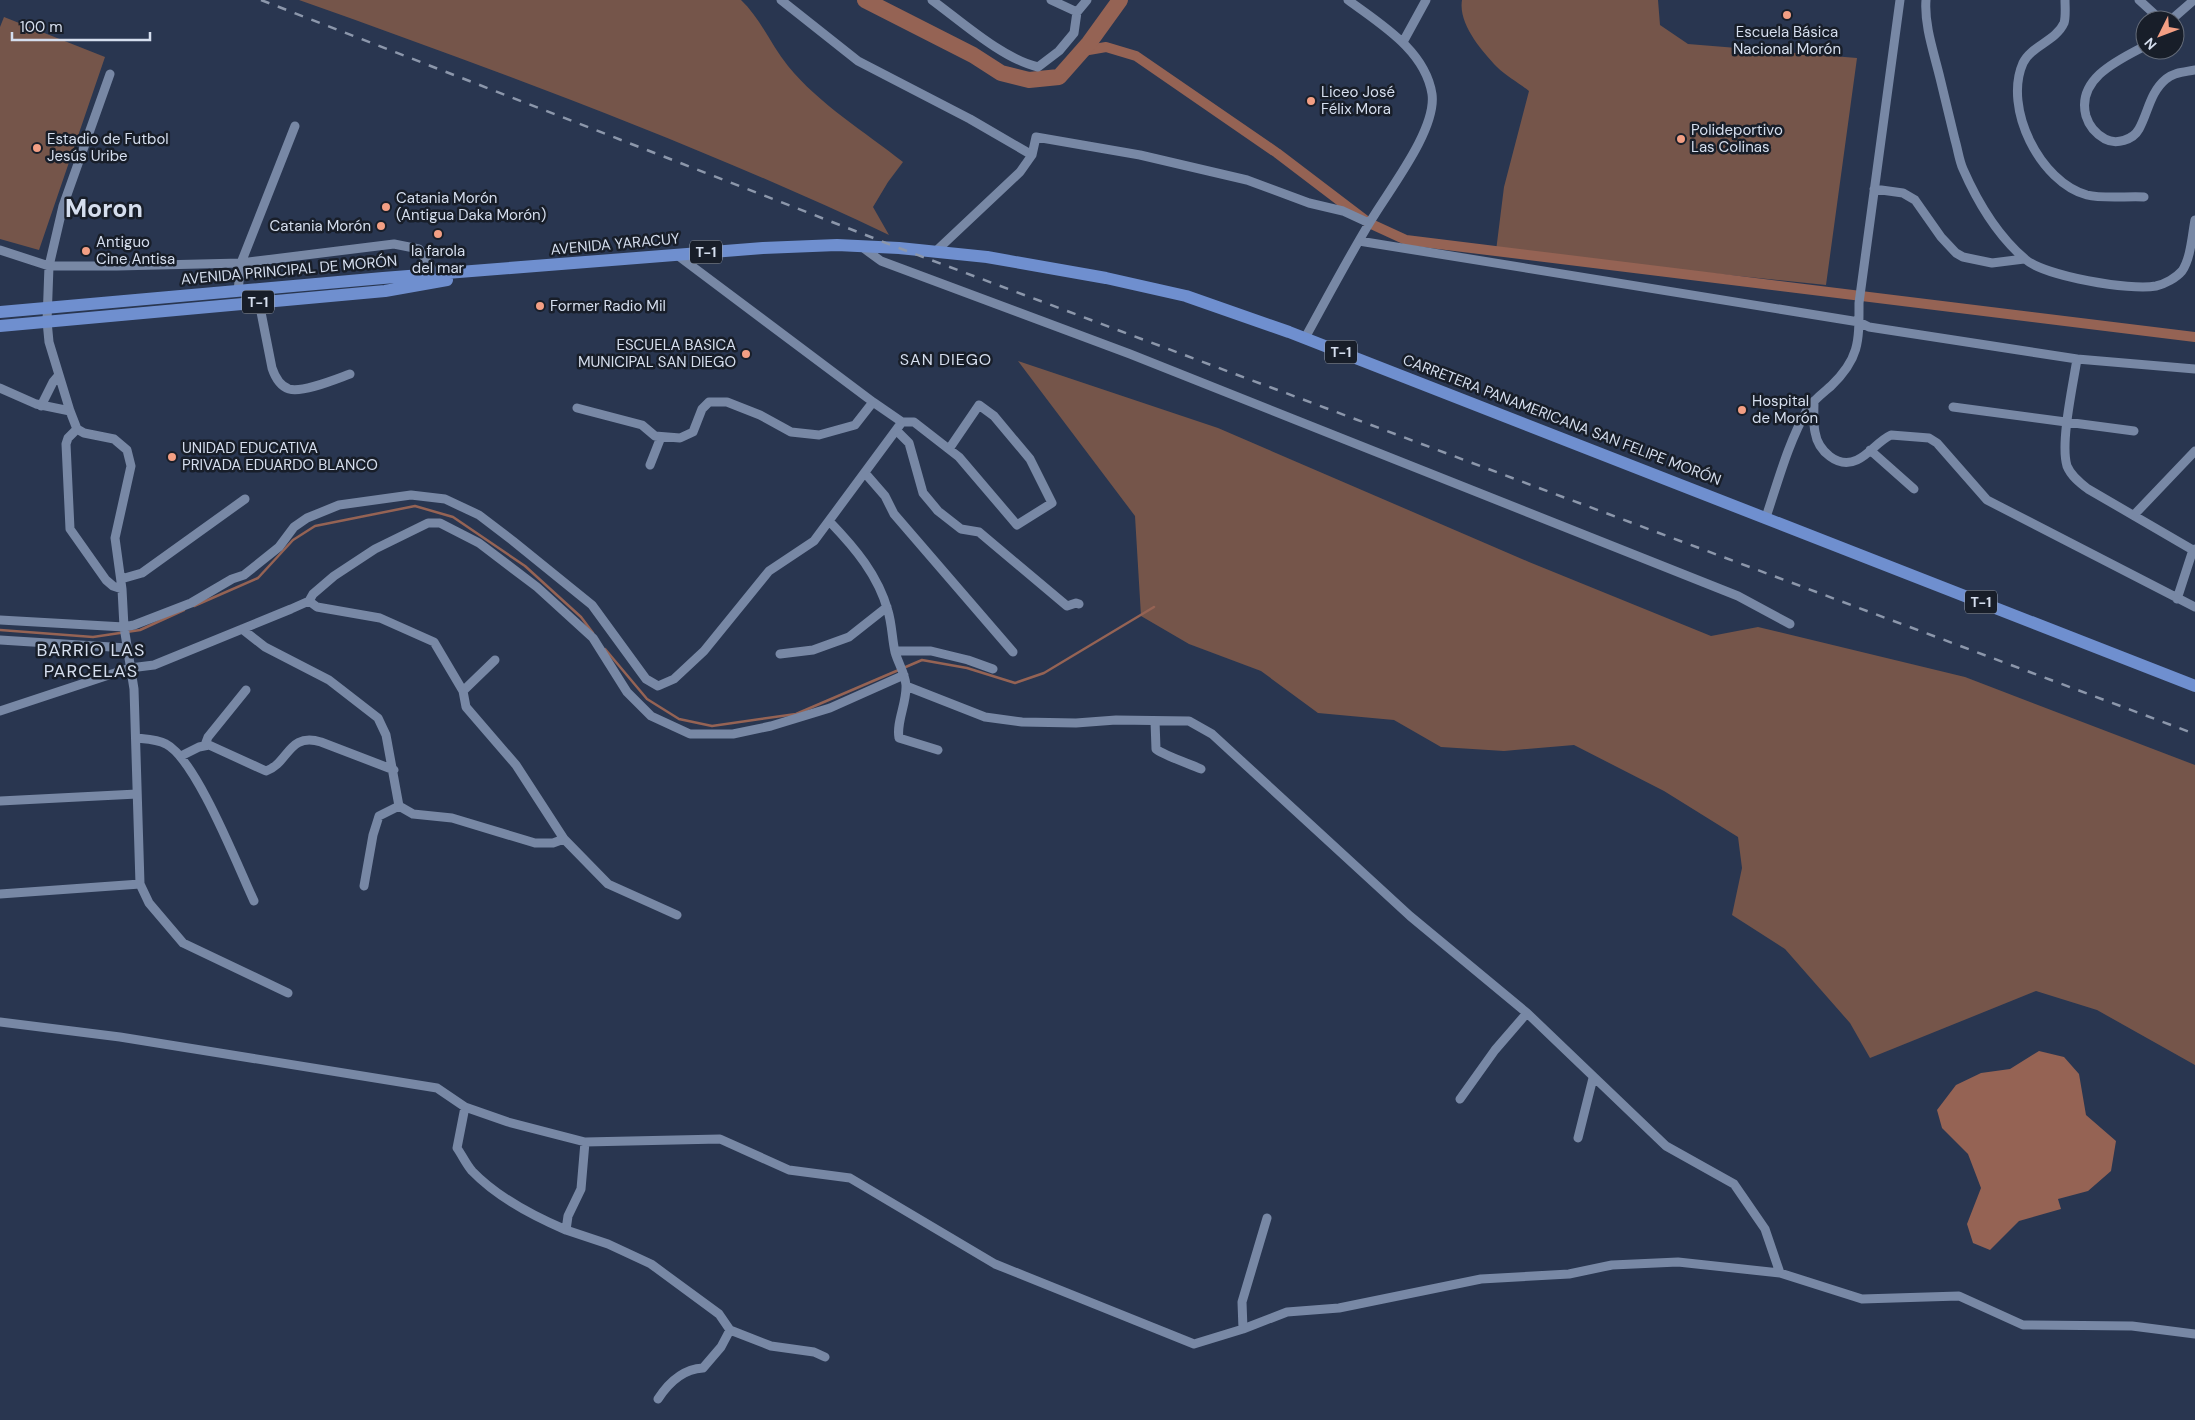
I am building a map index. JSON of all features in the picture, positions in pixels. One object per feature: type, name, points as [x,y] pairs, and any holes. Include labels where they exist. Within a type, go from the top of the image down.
[{"type":"main road","name":"AVENIDA YARACUY","points":[[514,268],[763,248],[837,245],[899,248]]},
{"type":"main road","name":"CARRETERA PANAMERICANA SAN FELIPE MORÓN","points":[[899,248],[988,257],[1106,278],[1177,294],[1305,338],[2195,686]]},
{"type":"main road","name":"AVENIDA PRINCIPAL DE MORÓN","points":[[0,312],[514,268]]},
{"type":"main road","name":"AVENIDA PRINCIPAL DE MORÓN","points":[[0,326],[47,320],[385,291],[514,268]]},
{"type":"street","points":[[781,0],[858,62],[970,120],[1032,155]]},
{"type":"street","points":[[932,0],[1006,53],[1024,64],[1038,67],[1059,51],[1074,33],[1077,12],[1087,0]]},
{"type":"street","points":[[1305,338],[1369,223],[1419,144],[1430,116],[1432,95],[1426,75],[1403,42],[1349,0]]},
{"type":"street","points":[[1403,42],[1426,0]]},
{"type":"street","points":[[1766,517],[1784,464],[1803,417],[1814,401],[1844,374],[1854,358],[1858,340],[1859,303],[1900,0]]},
{"type":"street","points":[[1926,0],[1925,12],[1933,50],[1962,168],[1984,210],[2006,240],[2024,259],[2033,266],[2052,272],[2131,288],[2158,286],[2171,280],[2182,271],[2188,257],[2195,220]]},
{"type":"street","points":[[2065,0],[2064,22],[2055,34],[2024,61],[2020,73],[2017,85],[2020,111],[2026,134],[2053,173],[2070,187],[2088,195],[2144,197]]},
{"type":"street","points":[[2139,0],[2150,10]]},
{"type":"street","points":[[2183,10],[2194,0]]},
{"type":"street","points":[[1053,1],[1077,12]]},
{"type":"street","points":[[2135,51],[2110,64],[2094,80],[2084,98],[2090,126],[2107,140],[2119,142],[2129,138],[2138,131],[2151,99],[2165,80],[2173,74],[2195,70]]},
{"type":"street","points":[[77,429],[49,342],[47,307],[49,266],[63,206],[110,74]]},
{"type":"street","points":[[238,291],[242,263],[295,126]]},
{"type":"street","points":[[935,252],[1020,172],[1032,155],[1036,137],[1140,154],[1247,180],[1309,203],[1343,211],[1369,223]]},
{"type":"street","points":[[1874,189],[1902,193],[1915,200],[1941,237],[1956,254],[1962,257],[1992,263],[2024,259]]},
{"type":"street","points":[[1359,241],[1859,322],[1869,328],[2077,359],[2195,369]]},
{"type":"street","points":[[0,250],[49,266],[242,263],[394,244],[419,249],[435,274]]},
{"type":"street","points":[[862,247],[881,261],[1130,354],[1738,596],[1790,624]]},
{"type":"street","points":[[677,255],[873,402],[902,422],[914,422],[949,449],[1017,525],[1052,503],[1030,459],[994,416],[979,405],[949,449]]},
{"type":"street","points":[[259,302],[272,368],[276,378],[284,387],[296,390],[325,383],[350,374]]},
{"type":"street","points":[[2077,359],[2067,421],[2066,458],[2068,468],[2072,475],[2088,489],[2194,550],[2177,599]]},
{"type":"street","points":[[42,406],[53,382],[59,376]]},
{"type":"street","points":[[0,388],[42,406],[70,411]]},
{"type":"street","points":[[1814,401],[1815,433],[1819,443],[1831,458],[1844,463],[1858,460],[1891,435],[1929,438],[1943,447],[1987,500],[2195,607]]},
{"type":"street","points":[[578,408],[642,425],[654,436],[680,438],[693,432],[702,409],[709,402],[727,402],[760,415],[791,432],[819,434],[855,425],[873,402]]},
{"type":"street","points":[[1953,407],[2134,431]]},
{"type":"street","points":[[0,620],[125,630],[191,603],[232,579],[244,575],[279,547],[294,527],[307,518],[339,505],[411,495],[445,499],[479,515],[513,541],[592,605],[646,679],[658,686],[674,679],[704,651],[769,571],[814,541],[830,522],[902,422]]},
{"type":"street","points":[[77,429],[114,440],[127,450],[131,466],[115,538],[121,579],[127,648],[134,689],[140,884],[149,903],[183,943],[288,993]]},
{"type":"street","points":[[77,429],[68,438],[66,444],[70,529],[106,580],[113,586],[122,589]]},
{"type":"street","points":[[896,430],[909,444],[923,492],[938,511],[961,529],[979,532],[1067,606],[1079,604]]},
{"type":"street","points":[[650,465],[661,437]]},
{"type":"street","points":[[1870,450],[1914,489]]},
{"type":"street","points":[[2134,515],[2195,451]]},
{"type":"street","points":[[865,473],[885,496],[894,514],[1012,652]]},
{"type":"street","points":[[121,579],[142,573],[245,499]]},
{"type":"street","points":[[830,522],[854,547],[876,580],[886,607],[896,654],[906,686],[904,708],[898,730],[900,738],[938,750]]},
{"type":"street","points":[[0,710],[130,668],[154,665],[308,601],[327,582],[375,549],[428,523],[440,523],[479,543],[537,587],[593,638],[627,692],[651,716],[690,734],[734,734],[771,726],[830,708],[903,674]]},
{"type":"street","points":[[308,601],[317,607],[380,618],[434,642],[462,691],[466,707],[516,765],[564,840],[608,884],[677,915]]},
{"type":"street","points":[[780,654],[813,650],[849,637],[886,607]]},
{"type":"street","points":[[242,629],[264,647],[329,680],[378,718],[386,735],[394,770],[399,806]]},
{"type":"street","points":[[0,640],[127,648]]},
{"type":"street","points":[[896,654],[931,651],[968,660],[993,669]]},
{"type":"street","points":[[462,691],[496,660]]},
{"type":"street","points":[[906,686],[985,717],[1022,722],[1189,720],[1212,734],[1410,916],[1527,1013],[1666,1146],[1734,1184],[1765,1229],[1780,1273]]},
{"type":"street","points":[[204,745],[208,737],[246,690]]},
{"type":"street","points":[[1155,721],[1156,749],[1161,753],[1201,769]]},
{"type":"street","points":[[136,738],[154,739],[167,744],[190,767],[254,901]]},
{"type":"street","points":[[181,756],[204,745],[214,746],[266,771],[271,769],[297,743],[315,740],[394,770]]},
{"type":"street","points":[[0,801],[137,794]]},
{"type":"street","points":[[399,806],[413,814],[452,818],[535,843],[554,844],[564,840]]},
{"type":"street","points":[[364,886],[373,835],[379,816],[399,806]]},
{"type":"street","points":[[0,894],[140,884]]},
{"type":"street","points":[[1460,1099],[1496,1050],[1527,1013]]},
{"type":"street","points":[[0,1022],[120,1037],[437,1088],[465,1106],[508,1122],[585,1142],[720,1139],[789,1170],[850,1178],[995,1264],[1194,1344],[1243,1329],[1287,1312],[1339,1308],[1481,1279],[1569,1274],[1612,1265],[1678,1262],[1780,1273],[1862,1299],[1959,1296],[2023,1325],[2132,1326],[2195,1334]]},
{"type":"street","points":[[1578,1138],[1593,1078]]},
{"type":"street","points":[[465,1106],[457,1148],[470,1170],[490,1187],[540,1219],[608,1244],[651,1264],[719,1314],[730,1330],[771,1346],[814,1352],[825,1357]]},
{"type":"street","points":[[566,1230],[568,1216],[582,1189],[585,1142]]},
{"type":"street","points":[[1243,1329],[1242,1302],[1267,1218]]},
{"type":"street","points":[[658,1399],[668,1383],[692,1369],[703,1368],[722,1346],[730,1330]]},
{"type":"shaded area","points":[[299,0],[741,0],[754,15],[782,58],[800,80],[843,117],[903,162],[873,207],[889,235],[671,139],[449,54]]},
{"type":"shaded area","name":"Polideportivo Las Colinas","points":[[1462,0],[1658,0],[1660,25],[1688,44],[1857,58],[1826,285],[1496,251],[1504,187],[1529,91],[1491,61],[1478,45],[1467,28],[1462,9]]},
{"type":"shaded area","name":"Estadio de Futbol Jesús Uribe","points":[[4,17],[105,57],[39,250],[0,239],[0,27]]},
{"type":"shaded area","points":[[1018,361],[1218,428],[1529,562],[1711,636],[1758,627],[1965,677],[2195,765],[2195,1065],[2097,1010],[2036,991],[1870,1058],[1850,1023],[1785,949],[1732,915],[1742,868],[1738,837],[1664,791],[1574,745],[1504,751],[1441,747],[1394,720],[1318,713],[1261,671],[1189,644],[1141,616],[1135,516]]},
{"type":"shaded area","points":[[2039,1051],[2064,1057],[2079,1074],[2086,1115],[2116,1141],[2111,1171],[2088,1191],[2058,1199],[2061,1209],[2019,1221],[1990,1250],[1973,1243],[1967,1224],[1981,1188],[1968,1154],[1942,1128],[1937,1110],[1956,1085],[1981,1073],[2010,1069]]},
{"type":"waterway","points":[[865,0],[973,55],[1001,73],[1029,80],[1059,77],[1089,43],[1120,0]]},
{"type":"waterway","points":[[1083,51],[1106,47],[1136,56],[1277,153],[1369,223],[1406,240],[2195,337]]},
{"type":"waterway","points":[[194,606],[258,578],[293,540],[315,526],[415,506],[453,517],[525,566],[581,617],[593,633]]},
{"type":"waterway","points":[[605,649],[647,699],[679,719],[712,726],[796,714],[922,660],[967,668],[1015,683],[1044,673],[1154,607]]},
{"type":"waterway","points":[[0,630],[93,637],[140,630],[184,610]]},
{"type":"railway","points":[[261,0],[899,248],[2195,734]]},
{"type":"place","name":"Escuela Básica Nacional Morón","points":[[1787,15]]},
{"type":"place","name":"Liceo José Félix Mora","points":[[1311,101]]},
{"type":"place","name":"Polideportivo Las Colinas","points":[[1681,139]]},
{"type":"place","name":"Estadio de Futbol Jesús Uribe","points":[[37,148]]},
{"type":"place","name":"Catania Morón (Antigua Daka Morón)","points":[[386,207]]},
{"type":"place","name":"Catania Morón","points":[[381,226]]},
{"type":"place","name":"la farola del mar","points":[[438,234]]},
{"type":"place","name":"Antiguo Cine Antisa","points":[[86,251]]},
{"type":"place","name":"Former Radio Mil","points":[[540,306]]},
{"type":"place","name":"ESCUELA BASICA MUNICIPAL SAN DIEGO","points":[[746,354]]},
{"type":"place","name":"Hospital de Morón","points":[[1742,410]]},
{"type":"place","name":"UNIDAD EDUCATIVA PRIVADA EDUARDO BLANCO","points":[[172,457]]},
{"type":"district","name":"Moron","points":[[104,208]]},
{"type":"district","name":"SAN DIEGO","points":[[946,359]]},
{"type":"district","name":"BARRIO LAS PARCELAS","points":[[91,660]]}]
